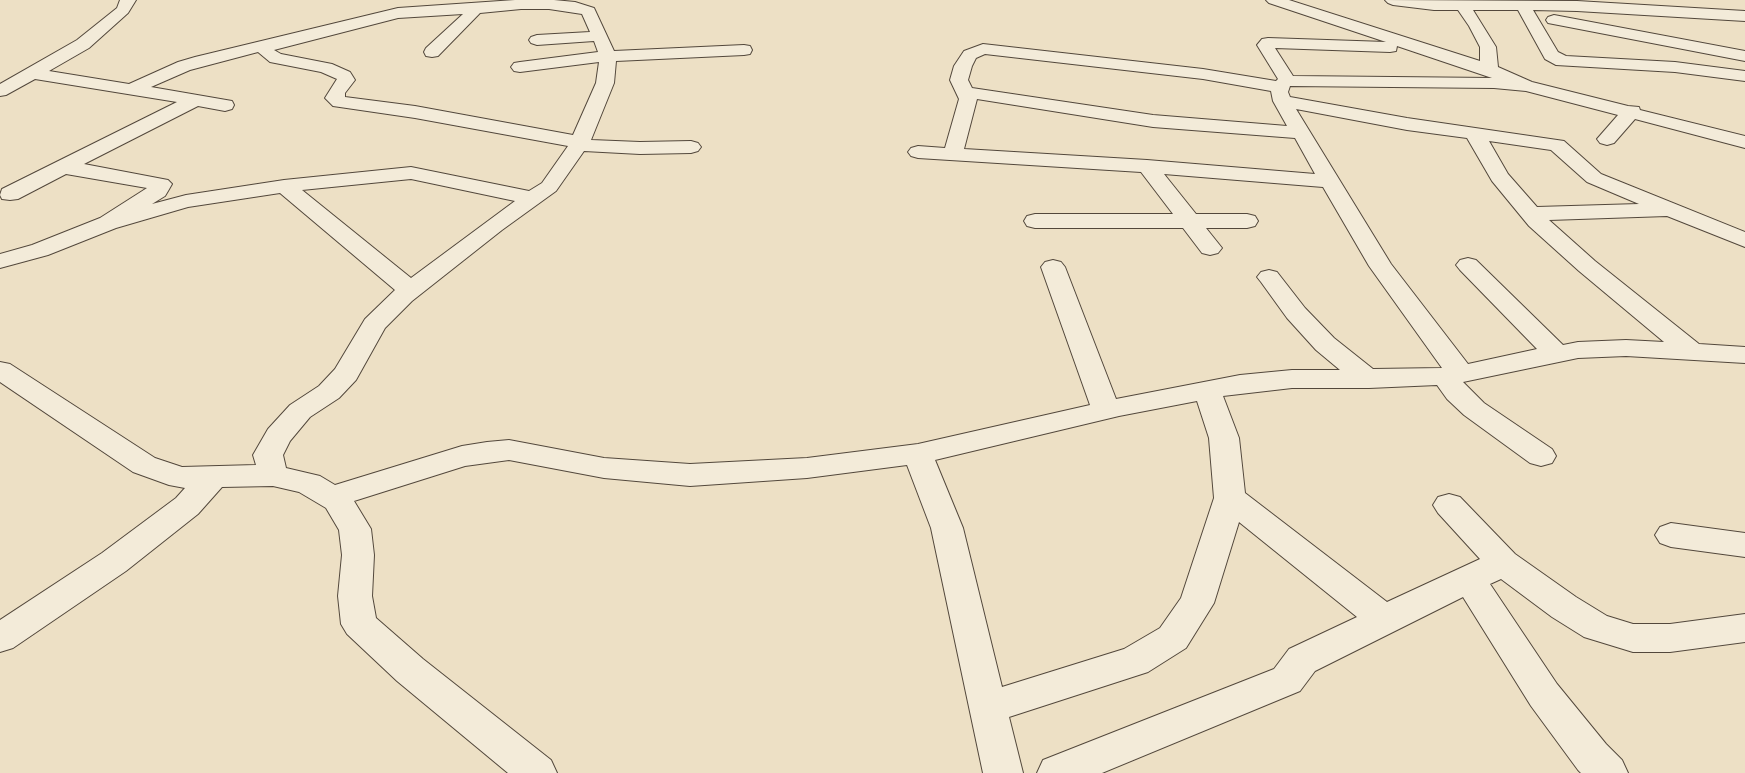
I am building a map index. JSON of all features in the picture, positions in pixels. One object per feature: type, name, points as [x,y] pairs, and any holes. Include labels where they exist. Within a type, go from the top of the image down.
[{"type":"street","points":[[0,90],[83,44],[123,10],[128,0]]},
{"type":"street","points":[[1274,0],[1489,70],[1526,86],[1745,142]]},
{"type":"street","points":[[1394,0],[1421,4],[1462,5],[1525,11],[1745,56]]},
{"type":"street","points":[[1699,0],[1742,16]]},
{"type":"street","points":[[130,90],[184,66],[398,13],[475,9],[523,2],[549,4],[589,11],[608,56],[605,83],[579,143],[563,170],[549,187],[410,290],[374,324],[346,374],[329,392],[300,412],[278,436],[268,455],[273,475]]},
{"type":"street","points":[[1462,5],[1477,26],[1488,47],[1489,70]]},
{"type":"street","points":[[1525,11],[1577,6],[1742,16]]},
{"type":"street","points":[[432,52],[475,9]]},
{"type":"street","points":[[1525,11],[1551,56],[1562,61],[1675,67],[1745,76]]},
{"type":"street","points":[[537,40],[600,36]]},
{"type":"street","points":[[1424,49],[1268,43],[1265,45],[1302,133],[1381,266],[1453,375],[1457,393],[1474,409],[1541,456]]},
{"type":"street","points":[[265,46],[266,52],[276,58],[326,68],[344,76],[346,80],[336,92],[334,98],[340,102],[415,112],[579,143],[640,148],[691,147]]},
{"type":"street","points":[[953,154],[968,100],[959,80],[963,66],[970,55],[983,49],[1203,74],[1284,89],[1407,124],[1557,145],[1594,178],[1676,210],[1745,240]]},
{"type":"street","points":[[520,67],[608,56],[744,50]]},
{"type":"street","points":[[32,73],[224,105]]},
{"type":"street","points":[[1284,89],[1484,83],[1526,86]]},
{"type":"street","points":[[964,92],[1153,121],[1302,133]]},
{"type":"street","points":[[10,194],[196,100]]},
{"type":"street","points":[[1607,140],[1632,112]]},
{"type":"street","points":[[1474,133],[1499,177],[1531,214],[1587,266],[1692,352]]},
{"type":"street","points":[[918,152],[1147,166],[1330,181]]},
{"type":"street","points":[[1147,166],[1210,248]]},
{"type":"street","points":[[64,167],[161,184],[157,191],[108,223]]},
{"type":"street","points":[[0,261],[40,250],[108,223],[186,201],[284,186],[411,173],[532,198]]},
{"type":"street","points":[[284,186],[410,290]]},
{"type":"street","points":[[1531,214],[1676,210]]},
{"type":"street","points":[[1035,222],[1247,221]]},
{"type":"street","points":[[1468,265],[1557,354]]},
{"type":"street","points":[[1052,267],[1106,410]]},
{"type":"street","points":[[1269,277],[1296,313],[1325,344],[1369,379]]},
{"type":"street","points":[[332,497],[462,456],[486,452],[509,450],[604,468],[690,475],[807,468],[918,454],[1106,410],[1240,384],[1292,379],[1369,379],[1453,375],[1487,370],[1532,358],[1578,350],[1626,348],[1745,355]]},
{"type":"street","points":[[0,370],[144,465],[180,478],[273,475],[309,484],[337,500],[355,528],[358,555],[355,596],[359,624],[410,670],[537,773]]},
{"type":"street","points":[[988,707],[1135,661],[1174,638],[1197,604],[1230,498],[1224,438],[1207,391]]},
{"type":"street","points":[[918,454],[947,528],[1003,773]]},
{"type":"street","points":[[0,638],[114,562],[188,506],[214,477]]},
{"type":"street","points":[[1230,498],[1384,619]]},
{"type":"street","points":[[1449,506],[1503,563],[1564,607],[1596,626],[1633,638],[1670,638],[1745,628]]},
{"type":"street","points":[[1671,535],[1745,545]]},
{"type":"street","points":[[1057,773],[1287,680],[1302,660],[1503,563]]},
{"type":"street","points":[[1469,579],[1544,696],[1592,757],[1608,773]]}]
